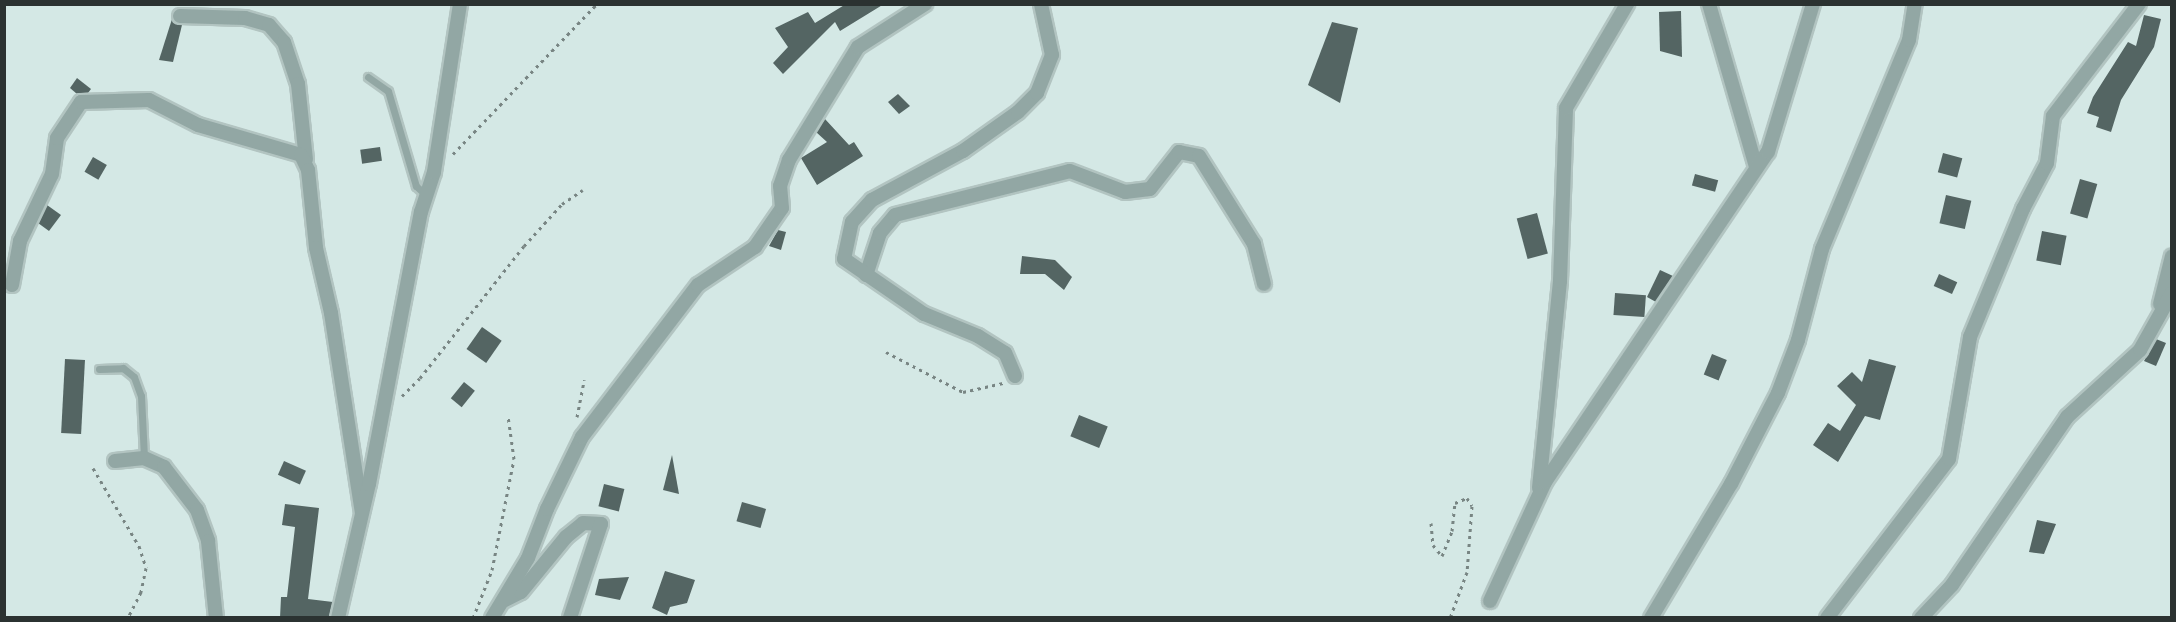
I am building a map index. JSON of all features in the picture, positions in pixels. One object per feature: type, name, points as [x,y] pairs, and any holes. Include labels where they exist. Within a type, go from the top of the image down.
[{"type":"street","points":[[338,618],[383,414],[426,195],[434,172],[460,4]]},
{"type":"street","points":[[492,618],[528,558],[547,508],[582,437],[698,285],[755,247],[782,208],[780,186],[789,160],[858,47],[925,4]]},
{"type":"street","points":[[1015,376],[1005,353],[978,336],[924,314],[844,259],[852,222],[872,200],[963,151],[1018,112],[1037,93],[1052,55],[1041,4]]},
{"type":"street","points":[[1538,498],[1560,281],[1566,108],[1627,4]]},
{"type":"street","points":[[1709,4],[1756,167]]},
{"type":"street","points":[[1490,601],[1538,498],[1768,152],[1813,4]]},
{"type":"street","points":[[1651,618],[1731,484],[1779,393],[1798,340],[1822,249],[1909,40],[1915,4]]},
{"type":"street","points":[[1827,618],[1949,459],[1970,338],[2023,209],[2047,163],[2053,116],[2139,4]]},
{"type":"street","points":[[180,16],[245,18],[268,25],[284,42],[298,84],[316,248],[330,313],[362,513]]},
{"type":"street","points":[[12,285],[20,241],[52,174],[57,138],[81,102],[149,100],[198,125],[291,149],[306,160]]},
{"type":"street","points":[[866,275],[880,233],[895,215],[1070,171],[1125,192],[1150,189],[1179,152],[1199,156],[1254,244],[1264,284]]},
{"type":"street","points":[[2156,321],[2172,256]]},
{"type":"street","points":[[1921,618],[1952,585],[2067,417],[2140,350],[2172,293]]},
{"type":"street","points":[[115,461],[144,458],[164,466],[176,478],[204,523],[216,618]]},
{"type":"street","points":[[501,602],[521,592],[566,537],[583,523],[601,524],[570,618]]},
{"type":"lane","points":[[368,77],[388,91],[416,186],[426,195]]},
{"type":"lane","points":[[99,369],[123,368],[134,377],[141,396],[144,458]]},
{"type":"path","points":[[434,172],[597,4]]},
{"type":"path","points":[[383,414],[420,378],[524,246],[562,204],[584,190]]},
{"type":"path","points":[[886,352],[963,392],[997,387],[1015,376]]},
{"type":"path","points":[[473,618],[492,570],[514,459],[508,416]]},
{"type":"path","points":[[93,468],[139,546],[146,568],[141,592],[128,618]]},
{"type":"path","points":[[1431,523],[1433,545],[1442,556],[1452,531],[1455,502],[1467,498],[1472,506],[1467,572],[1450,618]]},
{"type":"building","points":[[846,4],[884,4],[840,31],[835,22],[783,74],[773,63],[788,47],[775,28],[808,12],[815,23]]},
{"type":"building","points":[[1681,11],[1682,57],[1660,51],[1659,12]]},
{"type":"building","points":[[2144,15],[2161,19],[2154,47],[2121,100],[2111,132],[2096,127],[2099,117],[2087,113],[2093,97],[2128,42],[2136,46]]},
{"type":"building","points":[[172,19],[182,25],[173,62],[159,60]]},
{"type":"building","points":[[1332,22],[1358,28],[1340,103],[1308,85]]},
{"type":"building","points":[[77,78],[91,89],[88,93],[77,94],[70,88]]},
{"type":"building","points":[[898,94],[910,106],[899,114],[888,102]]},
{"type":"building","points":[[825,119],[849,145],[854,142],[863,156],[817,185],[801,158],[827,142],[816,132]]},
{"type":"building","points":[[380,147],[382,161],[362,164],[360,150]]},
{"type":"building","points":[[1943,153],[1962,158],[1957,177],[1938,172]]},
{"type":"building","points":[[93,157],[107,165],[98,180],[84,172]]},
{"type":"building","points":[[1695,174],[1718,180],[1715,192],[1692,186]]},
{"type":"building","points":[[2080,179],[2097,184],[2087,219],[2070,214]]},
{"type":"building","points":[[1946,195],[1971,201],[1965,229],[1939,223]]},
{"type":"building","points":[[47,205],[61,215],[49,231],[38,223]]},
{"type":"building","points":[[1537,213],[1548,254],[1528,259],[1517,218]]},
{"type":"building","points":[[778,230],[786,232],[781,250],[769,246]]},
{"type":"building","points":[[2042,231],[2067,236],[2061,265],[2036,260]]},
{"type":"building","points":[[1022,256],[1055,260],[1072,277],[1064,290],[1045,274],[1020,274]]},
{"type":"building","points":[[1660,270],[1673,276],[1656,302],[1647,297]]},
{"type":"building","points":[[1939,274],[1957,282],[1952,294],[1934,286]]},
{"type":"building","points":[[1615,293],[1646,295],[1644,317],[1613,315]]},
{"type":"building","points":[[482,327],[502,341],[486,363],[467,349]]},
{"type":"building","points":[[2156,339],[2166,343],[2156,366],[2144,361]]},
{"type":"building","points":[[1712,354],[1727,360],[1719,380],[1704,374]]},
{"type":"building","points":[[65,359],[85,360],[81,434],[61,433]]},
{"type":"building","points":[[1869,359],[1896,366],[1880,420],[1865,416],[1838,462],[1813,445],[1828,423],[1840,431],[1856,405],[1837,386],[1852,372],[1862,382]]},
{"type":"building","points":[[464,382],[475,391],[462,407],[451,398]]},
{"type":"building","points":[[1079,415],[1108,427],[1099,448],[1070,436]]},
{"type":"building","points":[[672,455],[679,494],[663,490]]},
{"type":"building","points":[[284,461],[306,471],[300,484],[278,475]]},
{"type":"building","points":[[604,484],[624,489],[619,511],[598,506]]},
{"type":"building","points":[[742,502],[766,509],[761,528],[736,521]]},
{"type":"building","points":[[285,504],[319,508],[308,599],[333,602],[329,618],[280,618],[281,597],[287,597],[295,527],[282,525]]},
{"type":"building","points":[[2037,520],[2056,524],[2044,554],[2029,552]]},
{"type":"building","points":[[665,571],[695,580],[687,603],[670,607],[667,615],[652,608]]},
{"type":"building","points":[[629,577],[620,600],[595,595],[599,579]]}]
